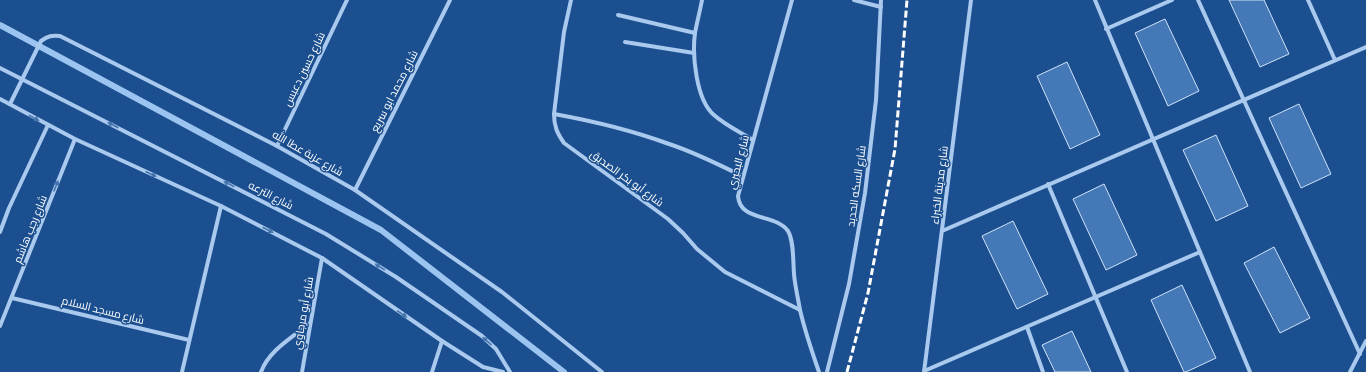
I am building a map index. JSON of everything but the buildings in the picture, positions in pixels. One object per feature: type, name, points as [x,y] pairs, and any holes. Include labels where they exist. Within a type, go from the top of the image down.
[{"type":"street","name":"شارع حسين دعبس","points":[[277,146],[347,0]]},
{"type":"street","name":"شارع محمد ابو سريع","points":[[354,190],[450,0]]},
{"type":"street","name":"شارع أبو بكر الصديق","points":[[570,0],[564,32],[554,114],[554,124],[564,143],[668,219],[711,261],[725,272],[800,310]]},
{"type":"street","points":[[702,0],[695,33],[694,53],[698,82],[706,107],[714,115],[753,140]]},
{"type":"street","name":"شارع البحيري","points":[[792,0],[742,176],[738,196],[739,205],[746,212],[778,223],[788,231],[792,245],[794,275],[800,310],[809,344],[819,372]]},
{"type":"street","points":[[854,0],[881,7]]},
{"type":"street","name":"شارع السكه الحديد","points":[[827,372],[849,284],[865,193],[876,100],[881,0]]},
{"type":"street","name":"شارع مدينة الخبراء","points":[[924,372],[971,0]]},
{"type":"street","points":[[1094,0],[1250,372]]},
{"type":"street","points":[[1106,29],[1172,0]]},
{"type":"street","points":[[1198,0],[1360,354]]},
{"type":"street","points":[[1308,0],[1335,60]]},
{"type":"street","points":[[618,15],[695,33]]},
{"type":"street","name":"شارع عزبة عطا الله","points":[[10,104],[41,40],[47,36],[60,36],[277,146],[354,190],[502,292],[602,372]]},
{"type":"street","points":[[625,42],[694,53]]},
{"type":"street","points":[[942,231],[1366,47]]},
{"type":"street","name":"شارع الترعه","points":[[0,68],[326,234],[396,277],[482,336],[496,349],[510,372]]},
{"type":"street","points":[[0,99],[75,139],[221,206],[322,258],[442,341],[483,367],[503,372]]},
{"type":"street","points":[[554,114],[593,121],[632,131],[671,144],[708,159],[742,176]]},
{"type":"street","points":[[0,232],[9,208],[48,125]]},
{"type":"street","name":"شارع رجب هاشم","points":[[0,326],[75,139]]},
{"type":"street","points":[[1048,184],[1127,372]]},
{"type":"street","points":[[182,372],[221,206]]},
{"type":"street","points":[[924,372],[1200,252]]},
{"type":"street","name":"شارع أبو مرجاوي","points":[[302,372],[322,258]]},
{"type":"street","name":"شارع مسجد السلام","points":[[12,298],[189,340]]},
{"type":"street","points":[[261,372],[264,364],[272,354],[311,323]]},
{"type":"street","points":[[1027,327],[1043,372]]},
{"type":"street","points":[[432,372],[442,341]]},
{"type":"street","points":[[1350,372],[1366,341]]},
{"type":"waterway","points":[[0,25],[381,230],[564,372]]},
{"type":"railway","points":[[847,372],[868,293],[895,149],[907,0]]}]
